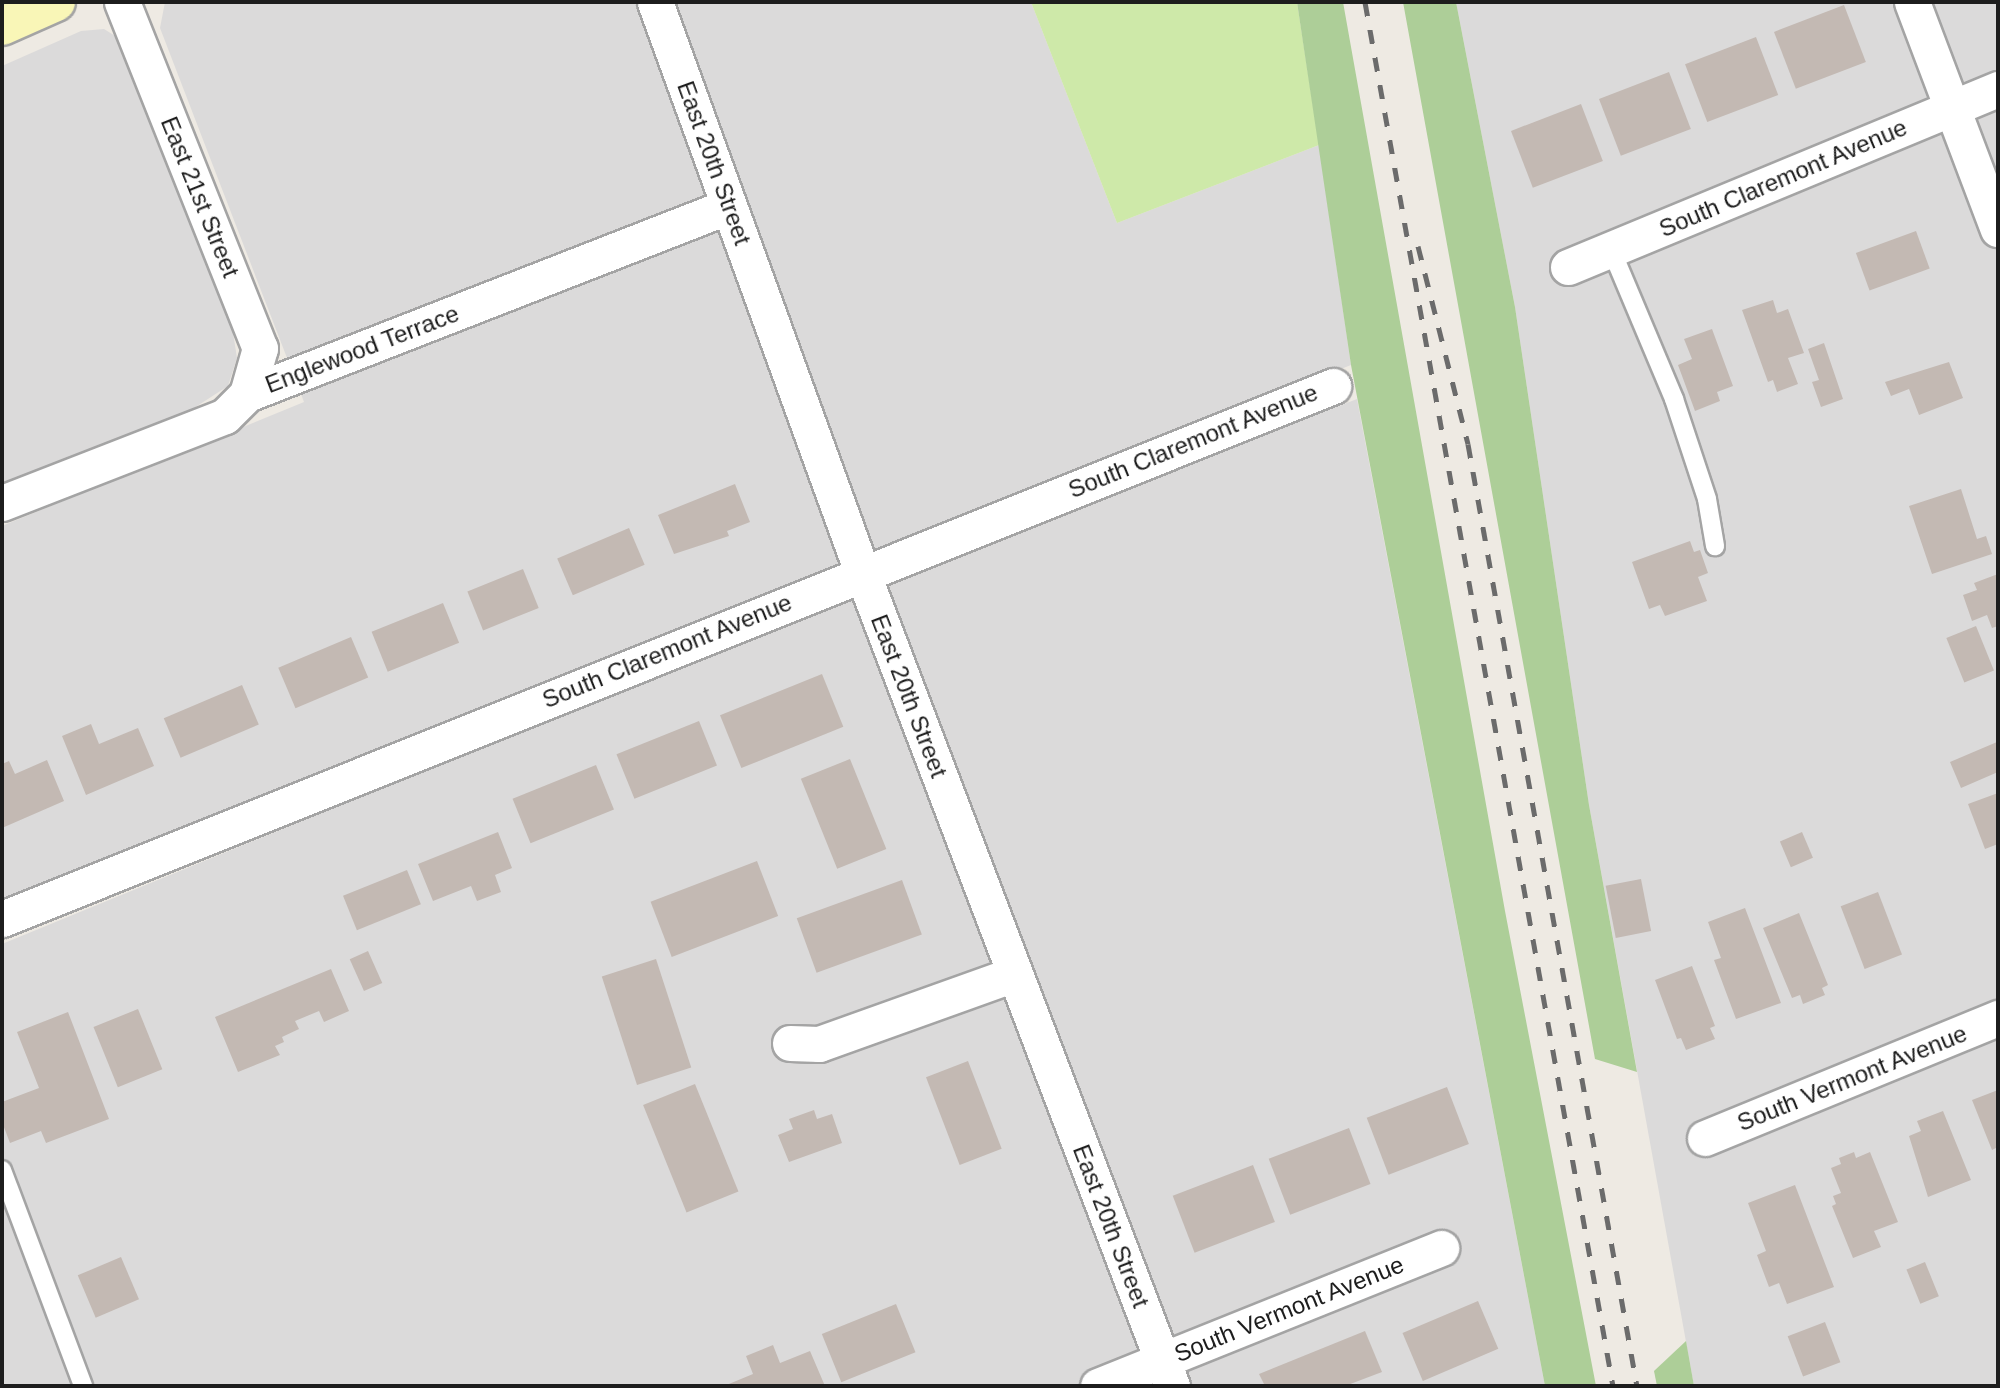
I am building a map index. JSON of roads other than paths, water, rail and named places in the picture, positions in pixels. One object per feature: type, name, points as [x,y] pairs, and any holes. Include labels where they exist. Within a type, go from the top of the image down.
[{"type":"main road","points":[[2,26],[56,2]]},
{"type":"street","name":"East 21st Street","points":[[122,2],[260,348],[247,394]]},
{"type":"street","name":"East 20th Street","points":[[655,2],[862,572],[1167,1373]]},
{"type":"street","points":[[1912,2],[1998,229]]},
{"type":"street","name":"South Claremont Avenue","points":[[1568,267],[1998,89]]},
{"type":"street","name":"Englewood Terrace","points":[[2,503],[225,416],[247,394],[729,206]]},
{"type":"street","name":"South Claremont Avenue","points":[[2,919],[862,572],[1333,386]]},
{"type":"street","points":[[790,1044],[819,1044],[1015,974]]},
{"type":"street","name":"South Vermont Avenue","points":[[1705,1138],[1998,1018]]},
{"type":"street","name":"South Vermont Avenue","points":[[1098,1386],[1167,1373],[1441,1248]]},
{"type":"lane","points":[[1611,249],[1674,399],[1707,499],[1715,546]]},
{"type":"lane","points":[[2,1170],[83,1386]]},
{"type":"railway","points":[[1365,2],[1613,1386]]},
{"type":"railway","points":[[1418,246],[1468,444],[1637,1386]]}]
